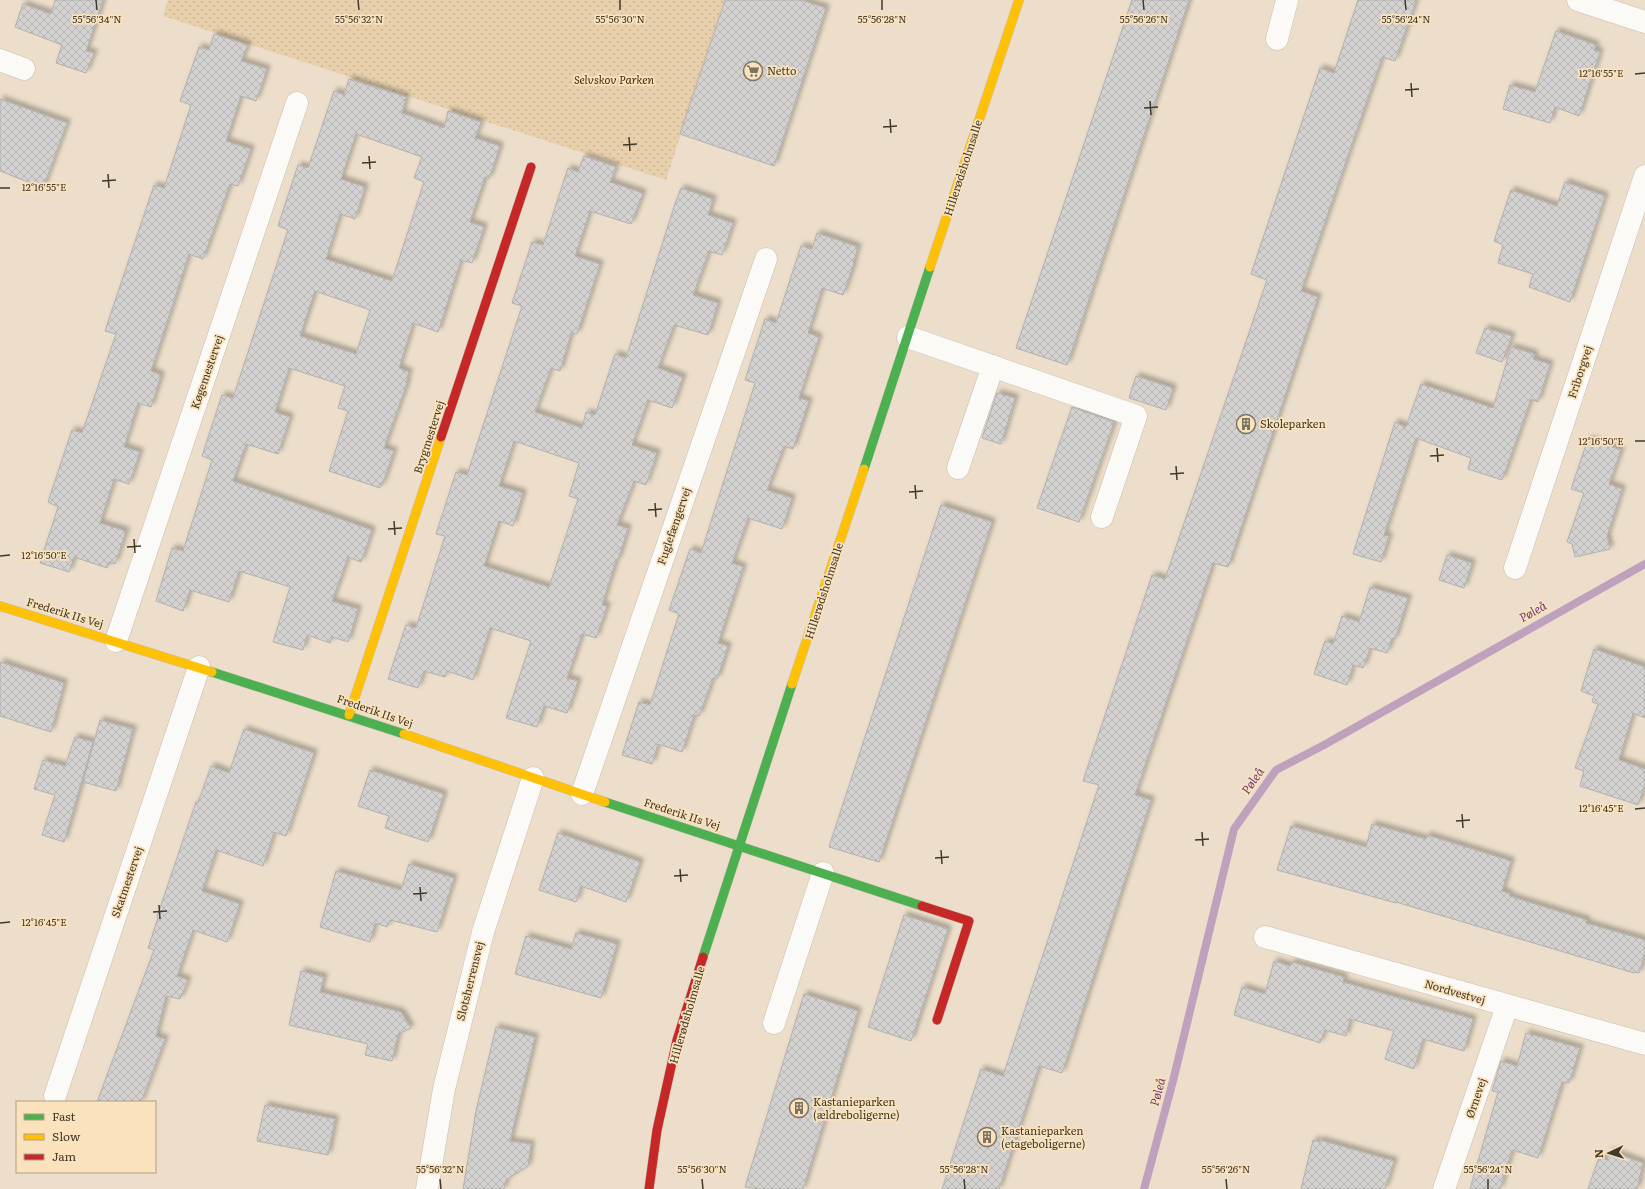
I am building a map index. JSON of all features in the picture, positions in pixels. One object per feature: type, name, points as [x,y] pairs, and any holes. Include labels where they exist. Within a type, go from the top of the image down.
[{"type":"street","name":"Hillerødsholmsalle","points":[[649,1189],[657,1130],[677,1040],[1019,0]]},
{"type":"street","points":[[1278,39],[1287,0]]},
{"type":"street","points":[[1578,0],[1645,22]]},
{"type":"street","points":[[0,60],[24,69]]},
{"type":"street","name":"Køgemestervej","points":[[116,641],[297,103]]},
{"type":"street","name":"Brygmestervej","points":[[349,715],[531,167]]},
{"type":"street","name":"Friborgvej","points":[[1515,568],[1645,176]]},
{"type":"street","name":"Fuglefængervej","points":[[582,794],[766,259]]},
{"type":"street","points":[[908,337],[1136,416],[1102,517]]},
{"type":"street","points":[[958,468],[993,366]]},
{"type":"street","name":"Frederik IIs Vej","points":[[0,606],[349,715],[582,794],[740,845]]},
{"type":"street","name":"Skatmestervej","points":[[55,1096],[199,667]]},
{"type":"street","name":"Slotsherrensvej","points":[[427,1189],[444,1089],[482,932],[534,778]]},
{"type":"street","points":[[740,845],[969,921],[937,1020]]},
{"type":"street","points":[[774,1023],[823,873]]},
{"type":"street","name":"Nordvestvej","points":[[1265,938],[1645,1044]]},
{"type":"street","name":"Ørnevej","points":[[1444,1189],[1507,1006]]},
{"type":"green space","name":"Selvskov Parken","points":[[168,0],[724,0],[666,180],[163,16]]},
{"type":"building","points":[[55,0],[103,0],[86,51],[94,53],[86,73],[56,63],[62,45],[15,27],[23,4],[51,14]]},
{"type":"building","name":"Netto","points":[[725,0],[801,0],[826,8],[774,166],[680,134]]},
{"type":"building","points":[[1132,0],[1189,0],[1067,365],[1016,348]]},
{"type":"building","points":[[1358,0],[1416,0],[1395,61],[1382,57],[1301,291],[1318,297],[1228,567],[1213,563],[1135,795],[1151,800],[1062,1073],[1039,1066],[999,1189],[942,1189],[981,1069],[1003,1076],[1099,785],[1083,781],[1152,575],[1165,579],[1267,280],[1251,274],[1320,68],[1334,73]]},
{"type":"building","points":[[1556,31],[1596,45],[1594,50],[1600,52],[1579,116],[1555,107],[1550,123],[1503,109],[1510,85],[1535,92]]},
{"type":"building","points":[[214,34],[248,45],[241,61],[267,69],[256,101],[241,96],[226,141],[251,149],[238,186],[230,184],[203,259],[189,254],[151,371],[161,375],[151,407],[138,403],[124,447],[140,452],[129,484],[114,479],[100,523],[126,531],[115,564],[109,562],[107,568],[74,557],[69,572],[40,563],[58,507],[48,502],[72,430],[82,433],[116,334],[105,331],[154,185],[164,188],[191,105],[180,101],[199,47],[209,50]]},
{"type":"building","points":[[349,79],[406,97],[402,113],[444,128],[448,111],[481,122],[475,138],[500,146],[489,179],[485,177],[470,222],[484,227],[472,263],[461,260],[438,332],[413,323],[399,368],[409,372],[407,383],[384,448],[394,451],[380,488],[329,471],[348,411],[338,408],[345,386],[289,368],[275,412],[290,417],[278,454],[246,444],[233,481],[372,530],[361,562],[348,557],[332,601],[358,609],[348,642],[332,637],[330,643],[307,635],[303,650],[273,642],[290,587],[239,571],[229,602],[190,590],[183,611],[156,601],[172,548],[183,551],[212,460],[202,456],[222,395],[233,398],[288,230],[278,226],[298,165],[308,168],[334,91],[344,95]],"holes":[[[356,134],[422,157],[414,178],[424,182],[392,281],[326,259],[340,214],[355,219],[365,187],[341,179]],[[315,291],[370,310],[356,354],[300,336]]]},
{"type":"building","points":[[0,99],[67,123],[43,188],[0,171]]},
{"type":"building","points":[[584,156],[616,167],[610,182],[643,193],[631,224],[590,211],[575,256],[600,264],[577,334],[571,333],[560,371],[551,368],[535,412],[582,428],[586,412],[595,415],[615,354],[626,358],[681,188],[713,199],[708,215],[733,223],[722,255],[709,251],[693,295],[718,303],[708,335],[674,325],[658,368],[683,377],[672,408],[648,400],[632,445],[657,453],[646,485],[634,481],[617,525],[628,528],[602,605],[607,606],[596,638],[582,634],[567,678],[578,681],[567,713],[544,706],[537,727],[506,718],[531,641],[490,628],[473,680],[447,671],[445,677],[424,671],[418,688],[388,679],[406,625],[416,628],[445,536],[436,534],[456,472],[467,475],[522,306],[512,303],[532,242],[543,245],[568,168],[578,172]],"holes":[[[514,441],[579,463],[569,496],[578,499],[549,587],[484,566],[499,521],[513,526],[523,493],[499,486]]]},
{"type":"building","points":[[1565,182],[1605,196],[1570,302],[1529,287],[1533,274],[1498,263],[1503,245],[1494,241],[1511,190],[1557,206]]},
{"type":"building","points":[[817,233],[858,247],[843,295],[822,288],[808,333],[819,337],[799,398],[809,401],[793,449],[784,446],[767,490],[792,498],[782,529],[748,518],[732,563],[743,567],[718,643],[728,646],[717,679],[713,678],[699,716],[694,715],[682,752],[658,744],[652,764],[622,755],[639,702],[650,705],[679,614],[669,610],[690,549],[701,553],[755,383],[745,380],[765,319],[776,323],[801,246],[812,249]]},
{"type":"building","points":[[1485,328],[1512,336],[1502,362],[1476,353]]},
{"type":"building","points":[[1511,347],[1535,354],[1533,359],[1550,364],[1538,402],[1531,399],[1502,480],[1468,469],[1471,458],[1416,438],[1384,535],[1389,536],[1381,562],[1353,554],[1395,422],[1406,427],[1421,384],[1493,408]]},
{"type":"building","points":[[1136,376],[1173,388],[1166,410],[1129,398]]},
{"type":"building","points":[[997,393],[1015,398],[1001,444],[982,438]]},
{"type":"building","points":[[1072,407],[1114,422],[1079,522],[1037,508]]},
{"type":"building","points":[[1588,439],[1621,450],[1609,484],[1622,489],[1607,536],[1610,549],[1575,557],[1572,544],[1567,542],[1584,493],[1571,489]]},
{"type":"building","points":[[941,505],[992,522],[879,862],[829,847]]},
{"type":"building","points":[[1447,555],[1472,563],[1464,588],[1439,580]]},
{"type":"building","points":[[1370,587],[1408,598],[1395,639],[1392,638],[1387,653],[1370,648],[1363,668],[1353,665],[1347,685],[1314,674],[1325,641],[1333,644],[1342,616],[1359,622]]},
{"type":"building","points":[[1594,649],[1645,667],[1645,718],[1633,713],[1619,760],[1645,769],[1645,784],[1638,805],[1580,786],[1584,771],[1575,768],[1598,704],[1592,702],[1594,696],[1581,691]]},
{"type":"building","points":[[0,662],[64,683],[51,732],[0,716]]},
{"type":"building","points":[[100,720],[133,729],[116,791],[83,782]]},
{"type":"building","points":[[244,729],[314,753],[286,836],[274,832],[263,866],[216,850],[202,891],[240,904],[227,942],[193,930],[177,976],[188,980],[180,999],[166,996],[156,1036],[165,1039],[141,1101],[97,1101],[154,950],[148,948],[196,802],[198,803],[211,766],[229,773]]},
{"type":"building","points":[[75,737],[93,742],[64,842],[42,835],[55,795],[34,789],[43,760],[65,766]]},
{"type":"building","points":[[370,770],[444,794],[428,842],[385,828],[389,816],[358,806]]},
{"type":"building","points":[[1372,824],[1426,839],[1427,835],[1511,861],[1502,891],[1510,894],[1509,896],[1587,920],[1586,923],[1645,940],[1645,953],[1639,973],[1634,973],[1396,902],[1277,870],[1291,826],[1366,847]]},
{"type":"building","points":[[558,833],[640,862],[626,902],[581,886],[576,902],[539,890]]},
{"type":"building","points":[[409,864],[454,878],[437,932],[390,920],[387,927],[375,923],[370,942],[320,927],[336,871],[401,890]]},
{"type":"building","points":[[904,915],[948,929],[911,1041],[868,1027]]},
{"type":"building","points":[[576,933],[617,944],[601,998],[515,974],[526,936],[571,949]]},
{"type":"building","points":[[1274,961],[1290,966],[1292,962],[1344,977],[1343,982],[1473,1019],[1464,1051],[1423,1039],[1414,1069],[1385,1059],[1394,1031],[1350,1019],[1346,1036],[1325,1030],[1320,1043],[1234,1015],[1242,987],[1265,994]]},
{"type":"building","points":[[301,971],[324,977],[320,992],[401,1012],[411,1028],[398,1034],[392,1061],[365,1055],[368,1044],[289,1025]]},
{"type":"building","name":"Kastanieparken (ældreboligerne)","points":[[804,994],[858,1011],[803,1189],[760,1189],[745,1187]]},
{"type":"building","points":[[496,1027],[535,1037],[510,1141],[531,1144],[528,1166],[506,1180],[504,1189],[463,1189],[476,1111]]},
{"type":"building","points":[[1526,1033],[1580,1048],[1569,1083],[1562,1082],[1538,1158],[1512,1150],[1500,1189],[1470,1189],[1498,1092],[1492,1091],[1501,1061],[1517,1066]]},
{"type":"building","points":[[265,1105],[335,1119],[328,1155],[257,1141]]},
{"type":"building","points":[[1313,1140],[1320,1142],[1320,1140],[1394,1161],[1385,1189],[1301,1189]]},
{"type":"building","points":[[1610,1151],[1643,1163],[1637,1189],[1588,1189],[1599,1157],[1607,1160]]},
{"type":"waterway","name":"Pøleå","points":[[1144,1189],[1173,1081],[1234,829],[1276,770],[1324,745],[1645,564]]},
{"type":"traffic: fast","points":[[864,469],[930,267]]},
{"type":"traffic: fast","points":[[212,672],[404,734]]},
{"type":"traffic: fast","points":[[703,957],[792,684]]},
{"type":"traffic: fast","points":[[605,802],[922,906]]},
{"type":"traffic: slow","points":[[930,267],[1019,0]]},
{"type":"traffic: slow","points":[[349,715],[441,437]]},
{"type":"traffic: slow","points":[[792,684],[864,469]]},
{"type":"traffic: slow","points":[[0,606],[212,672]]},
{"type":"traffic: slow","points":[[404,734],[605,802]]},
{"type":"traffic: jam","points":[[441,437],[531,167]]},
{"type":"traffic: jam","points":[[922,906],[969,921],[937,1020]]},
{"type":"traffic: jam","points":[[649,1189],[657,1130],[677,1040],[703,957]]},
{"type":"place","name":"Netto","points":[[753,71]]},
{"type":"place","name":"Skoleparken","points":[[1246,424]]},
{"type":"place","name":"Kastanieparken (ældreboligerne)","points":[[799,1108]]},
{"type":"place","name":"Kastanieparken (etageboligerne)","points":[[987,1137]]}]
